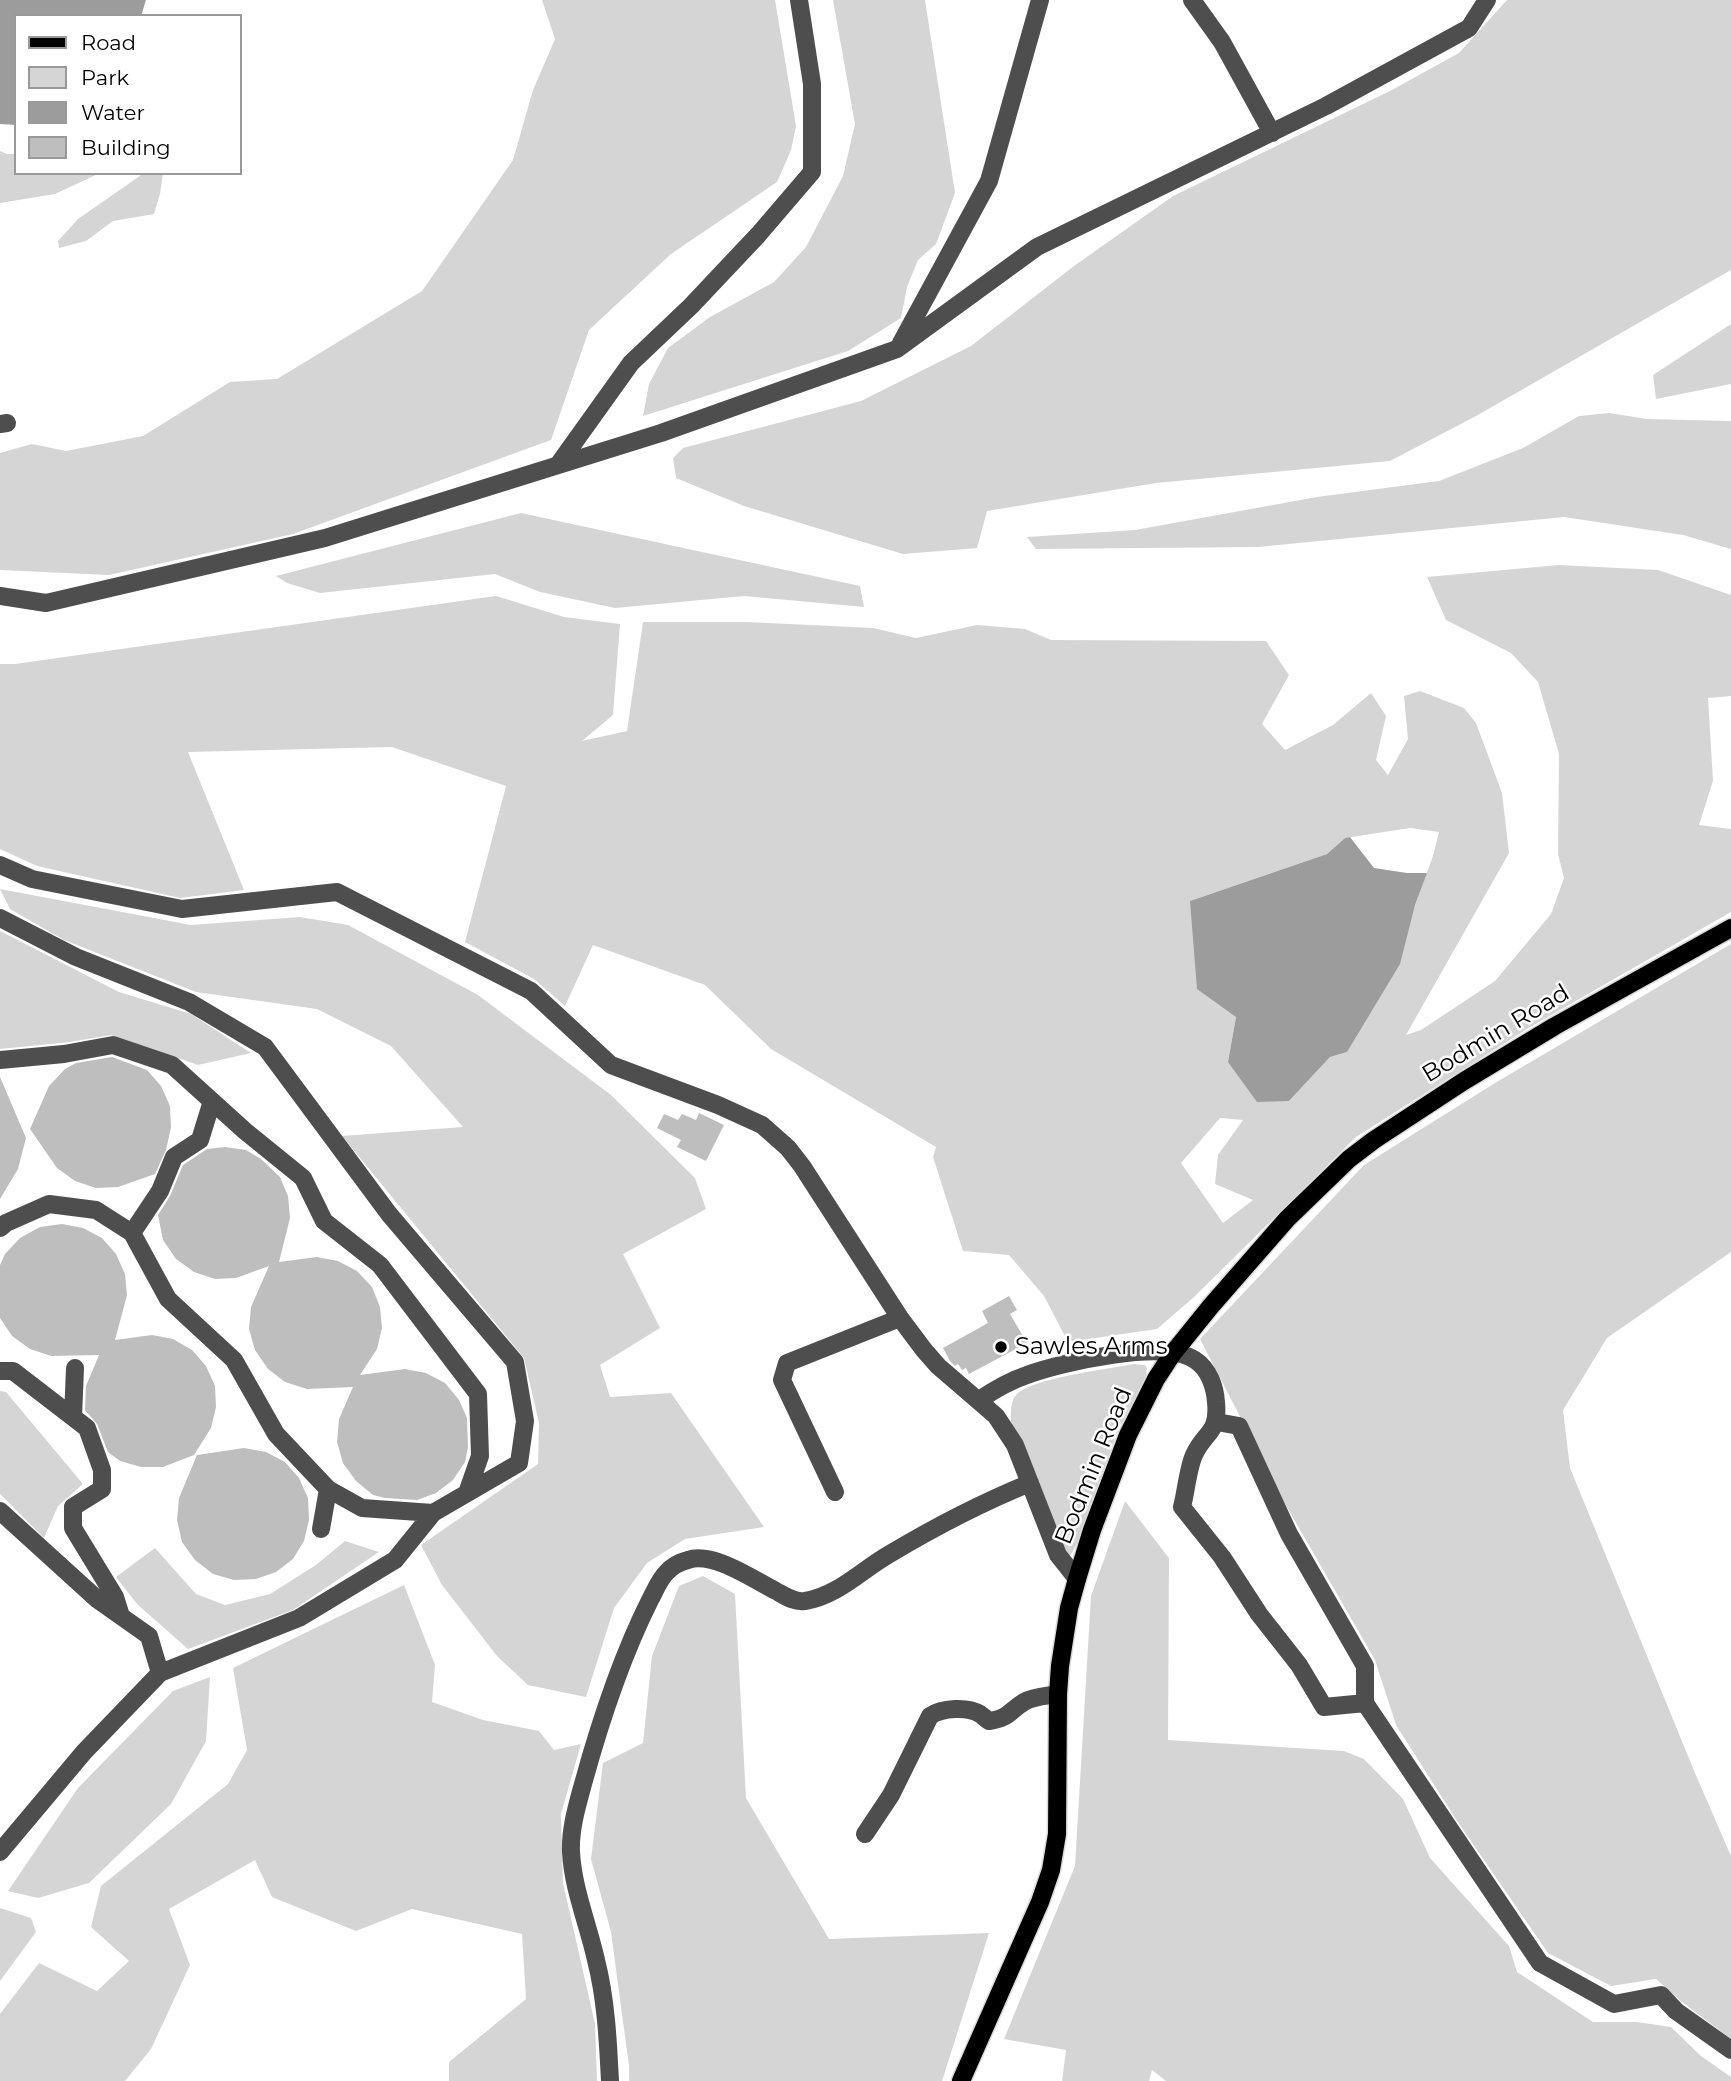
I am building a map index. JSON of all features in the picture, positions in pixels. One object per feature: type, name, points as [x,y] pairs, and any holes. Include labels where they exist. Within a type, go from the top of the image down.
[{"type":"main road","name":"Bodmin Road","points":[[961,2081],[1014,1963],[1051,1870],[1057,1834],[1058,1694],[1064,1638],[1077,1579],[1096,1518],[1128,1435],[1156,1379],[1173,1353],[1287,1219],[1349,1159],[1453,1088],[1555,1026],[1731,928]]},
{"type":"street","points":[[558,465],[631,363],[701,296],[812,172],[812,84],[799,0]]},
{"type":"street","points":[[897,349],[989,181],[1040,0]]},
{"type":"street","points":[[1192,0],[1222,42],[1272,132]]},
{"type":"street","points":[[0,596],[46,603],[312,541],[661,433],[897,349],[1037,247],[1326,106],[1469,28],[1487,0]]},
{"type":"street","points":[[0,865],[32,879],[182,909],[337,892],[531,991],[611,1065],[718,1105],[762,1125],[776,1136],[802,1166],[923,1350],[1005,1427],[1015,1445],[1058,1555],[1077,1579]]},
{"type":"street","points":[[0,918],[76,957],[188,1002],[265,1047],[389,1214],[515,1362],[524,1421],[519,1463],[433,1513],[395,1560],[299,1618],[160,1673],[84,1752],[0,1852]]},
{"type":"street","points":[[0,1060],[64,1054],[113,1045],[172,1065],[245,1131],[303,1178],[324,1221],[380,1265],[478,1394],[480,1456],[467,1493]]},
{"type":"street","points":[[132,1233],[160,1191],[174,1157],[200,1140],[212,1101]]},
{"type":"street","points":[[0,1228],[49,1204],[96,1210],[132,1233],[169,1299],[234,1360],[276,1434],[328,1489],[362,1508],[433,1513]]},
{"type":"street","points":[[835,1492],[782,1380],[787,1363],[900,1318]]},
{"type":"street","points":[[979,1400],[1014,1379],[1058,1366],[1136,1352],[1173,1353],[1198,1362],[1210,1378],[1216,1400],[1217,1422],[1194,1455],[1182,1507],[1222,1557],[1259,1614],[1299,1665],[1324,1707],[1365,1703]]},
{"type":"street","points":[[73,1417],[75,1368]]},
{"type":"street","points":[[0,1371],[13,1371],[87,1428],[102,1470],[102,1489],[73,1507],[73,1528],[115,1597],[121,1616]]},
{"type":"street","points":[[1217,1422],[1239,1426],[1289,1534],[1365,1667],[1365,1703],[1540,1963],[1614,2004],[1661,1995],[1676,2011],[1731,2050]]},
{"type":"street","points":[[610,2081],[604,2001],[573,1874],[571,1848],[574,1821],[589,1763],[614,1684],[641,1618],[665,1573],[676,1564],[691,1558],[704,1557],[790,1599],[803,1602],[854,1579],[885,1556],[912,1541],[1000,1495],[1030,1483]]},
{"type":"street","points":[[321,1529],[328,1489]]},
{"type":"street","points":[[0,1511],[98,1600],[149,1636],[160,1673]]},
{"type":"street","points":[[866,1834],[891,1795],[930,1716],[937,1711],[960,1709],[980,1714],[989,1721],[1005,1717],[1029,1699],[1058,1694]]},
{"type":"green space","points":[[542,0],[775,0],[796,126],[791,150],[777,182],[671,254],[589,330],[551,440],[293,534],[109,575],[0,570],[0,453],[32,444],[66,451],[143,436],[230,382],[277,379],[422,291],[513,160],[533,90],[555,39]]},
{"type":"green space","points":[[833,0],[925,0],[955,193],[936,244],[918,260],[907,287],[901,318],[848,351],[643,416],[649,384],[668,348],[710,317],[774,282],[806,247],[843,176],[855,124]]},
{"type":"green space","points":[[1507,0],[1731,0],[1731,270],[1476,416],[1390,461],[1156,483],[987,511],[977,548],[903,554],[744,506],[676,478],[673,458],[683,448],[861,401],[971,346],[1074,266],[1173,196],[1390,91],[1459,53]]},
{"type":"green space","points":[[0,151],[14,154],[14,175],[96,175],[55,194],[0,203]]},
{"type":"green space","points":[[141,175],[163,175],[154,214],[113,221],[86,241],[59,248],[58,241],[78,219]]},
{"type":"green space","points":[[1731,324],[1731,384],[1656,399],[1653,375]]},
{"type":"green space","points":[[1609,413],[1647,419],[1731,421],[1731,549],[1683,535],[1564,517],[1258,547],[1036,549],[1027,537],[1135,530],[1317,497],[1439,481],[1523,448],[1579,416]]},
{"type":"green space","points":[[521,513],[860,586],[864,607],[744,596],[615,608],[540,592],[495,574],[320,593],[287,583],[276,576]]},
{"type":"green space","points":[[1559,565],[1658,570],[1731,595],[1731,696],[1708,698],[1713,781],[1699,825],[1731,829],[1731,912],[1527,1029],[1356,1137],[1194,1297],[1157,1329],[1068,1342],[1044,1296],[1009,1255],[963,1251],[933,1157],[936,1147],[771,1049],[705,985],[593,945],[565,1006],[534,979],[465,942],[506,786],[392,747],[188,752],[244,890],[180,898],[37,866],[0,849],[0,664],[496,596],[564,617],[620,624],[613,715],[582,741],[627,731],[643,622],[747,622],[873,628],[916,638],[977,625],[1025,629],[1051,640],[1266,641],[1289,675],[1262,724],[1285,750],[1333,725],[1371,693],[1386,716],[1376,760],[1388,775],[1408,739],[1404,696],[1420,691],[1464,708],[1476,723],[1502,793],[1509,853],[1406,1035],[1421,1030],[1495,981],[1551,914],[1564,878],[1558,854],[1559,754],[1538,682],[1511,653],[1446,620],[1427,577]],"holes":[[[1410,828],[1439,832],[1415,905],[1347,1052],[1330,1057],[1289,1101],[1228,1062],[1236,1017],[1190,901],[1327,854],[1345,838]],[[1220,1118],[1243,1120],[1218,1155],[1215,1184],[1253,1200],[1223,1223],[1181,1163]]]},
{"type":"green space","points":[[0,889],[191,925],[300,917],[348,925],[478,995],[611,1095],[695,1178],[706,1209],[623,1254],[660,1328],[600,1365],[610,1397],[671,1393],[764,1527],[685,1539],[647,1563],[614,1608],[586,1697],[528,1685],[497,1656],[442,1585],[421,1545],[538,1464],[539,1423],[524,1358],[342,1136],[463,1127],[391,1046],[317,1009],[196,992],[64,940],[10,909]]},
{"type":"green space","points":[[0,931],[119,992],[191,1014],[251,1053],[198,1065],[111,1035],[0,1049]]},
{"type":"green space","points":[[1731,944],[1731,1252],[1607,1338],[1563,1410],[1570,1468],[1731,1856],[1731,2039],[1656,1979],[1611,1986],[1548,1953],[1457,1821],[1396,1725],[1375,1660],[1284,1502],[1200,1339],[1364,1165],[1495,1083]]},
{"type":"green space","points":[[1134,1364],[1145,1365],[1146,1376],[1117,1433],[1078,1542],[1065,1565],[1016,1447],[1011,1420],[1013,1399],[1024,1389],[1037,1384]]},
{"type":"green space","points":[[0,1391],[6,1392],[83,1484],[58,1506],[44,1538],[0,1494]]},
{"type":"green space","points":[[1125,1501],[1169,1558],[1168,1740],[1344,1751],[1364,1759],[1403,1799],[1430,1858],[1509,1946],[1517,1972],[1593,2022],[1637,2022],[1671,2027],[1701,2056],[1731,2077],[1731,2081],[1166,2081],[1152,2070],[1149,2081],[1062,2081],[1066,2050],[1004,2039],[1075,1866],[1091,1596]]},
{"type":"green space","points":[[345,1541],[379,1552],[293,1610],[188,1649],[137,1604],[116,1577],[155,1548],[196,1594],[225,1605],[270,1594],[316,1565]]},
{"type":"green space","points":[[703,1576],[735,1594],[746,1798],[829,1939],[989,1933],[942,2081],[629,2081],[611,1932],[591,1859],[603,1763],[643,1743],[652,1656],[679,1586]]},
{"type":"green space","points":[[404,1585],[435,1665],[432,1702],[483,1720],[539,1731],[554,1750],[581,1744],[561,1814],[563,1883],[595,2024],[597,2081],[449,2081],[449,2062],[526,1999],[522,1934],[412,1909],[356,1931],[272,1897],[255,1860],[169,1909],[190,1965],[151,2049],[125,2081],[0,2081],[0,2014],[39,1963],[97,1991],[129,1961],[91,1927],[101,1886],[228,1784],[247,1750],[233,1668]]},
{"type":"green space","points":[[210,1677],[206,1741],[171,1804],[89,1883],[38,1898],[8,1891],[78,1788],[173,1691]]},
{"type":"green space","points":[[0,1908],[31,1918],[36,1932],[0,1981]]},
{"type":"water","points":[[0,0],[146,0],[142,14],[14,14],[14,125],[0,124]]},
{"type":"water","points":[[1350,837],[1374,868],[1427,873],[1415,905],[1400,964],[1347,1052],[1330,1057],[1289,1101],[1257,1102],[1228,1062],[1236,1017],[1197,989],[1190,901],[1327,854],[1345,838]]},
{"type":"building","points":[[112,1057],[147,1070],[161,1086],[170,1106],[171,1127],[166,1150],[155,1174],[118,1187],[96,1188],[75,1181],[57,1168],[30,1129],[49,1086],[65,1069],[76,1063]]},
{"type":"building","points":[[0,1077],[26,1138],[18,1169],[0,1199]]},
{"type":"building","points":[[699,1113],[724,1125],[706,1161],[677,1147],[681,1140],[657,1128],[664,1114],[678,1120],[682,1114],[696,1120]]},
{"type":"building","points":[[225,1147],[246,1150],[261,1159],[280,1177],[288,1196],[290,1218],[279,1262],[317,1257],[338,1261],[357,1271],[372,1287],[380,1307],[382,1328],[377,1349],[360,1375],[405,1369],[426,1373],[445,1383],[459,1400],[467,1418],[468,1447],[465,1462],[453,1480],[436,1493],[417,1500],[373,1495],[356,1481],[343,1463],[337,1442],[339,1419],[353,1387],[307,1389],[285,1382],[268,1369],[255,1350],[249,1329],[251,1307],[269,1266],[236,1278],[215,1279],[194,1272],[176,1259],[163,1240],[158,1215],[170,1196],[183,1165],[207,1149]]},
{"type":"building","points":[[62,1224],[83,1228],[102,1238],[116,1254],[125,1274],[127,1295],[115,1340],[152,1335],[173,1339],[192,1350],[206,1366],[215,1386],[216,1407],[211,1428],[194,1455],[163,1467],[141,1467],[120,1461],[108,1452],[97,1424],[85,1410],[86,1386],[99,1355],[51,1356],[30,1349],[12,1336],[0,1318],[0,1265],[5,1254],[20,1238],[40,1227]]},
{"type":"building","points":[[1009,1296],[1017,1310],[1010,1314],[1027,1343],[969,1374],[966,1368],[962,1370],[958,1364],[955,1366],[943,1348],[988,1323],[982,1311]]},
{"type":"building","points":[[244,1448],[266,1452],[285,1462],[299,1478],[308,1498],[309,1520],[304,1541],[293,1559],[276,1572],[256,1579],[234,1580],[213,1574],[195,1560],[182,1542],[177,1520],[179,1498],[197,1455]]},
{"type":"place","name":"Sawles Arms","points":[[1001,1347]]}]
